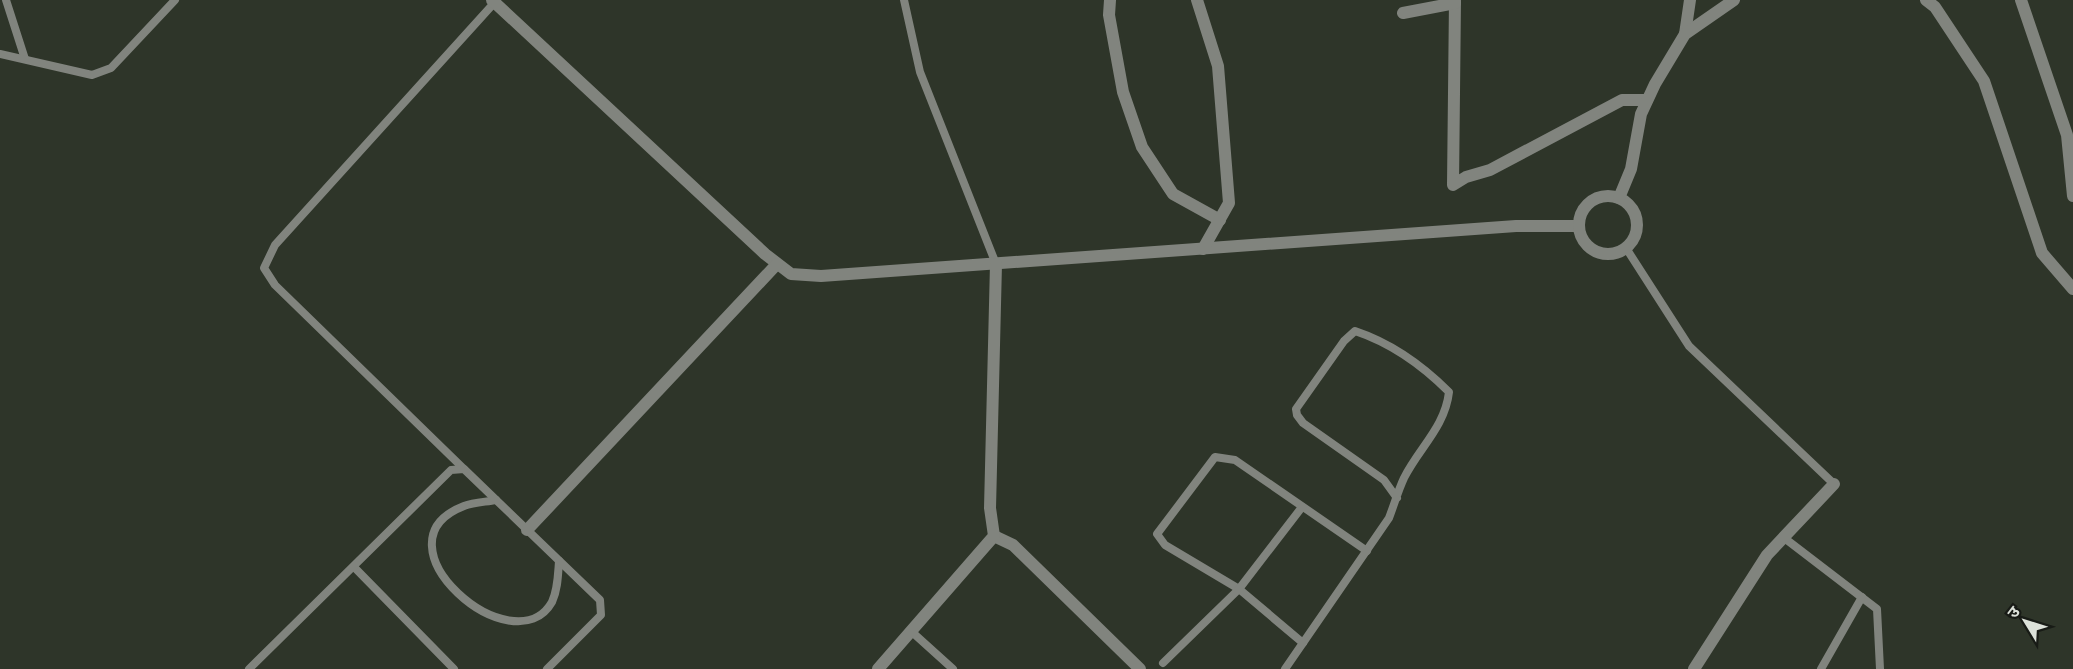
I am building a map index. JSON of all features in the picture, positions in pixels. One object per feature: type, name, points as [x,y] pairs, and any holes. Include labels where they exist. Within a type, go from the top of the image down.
[{"type":"street","points":[[1110,0],[1110,15],[1124,92],[1142,147],[1173,194],[1220,220]]},
{"type":"street","points":[[1197,0],[1218,66],[1229,203],[1203,249]]},
{"type":"street","points":[[1619,198],[1632,169],[1641,114],[1685,34],[1689,0]]},
{"type":"street","points":[[1685,34],[1734,0]]},
{"type":"street","points":[[1926,0],[1935,7],[1984,81],[2042,253],[2073,289]]},
{"type":"street","points":[[2021,0],[2067,135],[2073,196]]},
{"type":"street","points":[[493,1],[777,264],[791,274],[821,276],[1516,226],[1579,225]]},
{"type":"street","points":[[1403,13],[1455,1],[1453,185],[1467,177],[1490,170],[1622,100],[1647,100]]},
{"type":"street","points":[[1612,196],[1627,202],[1636,217],[1636,234],[1626,248],[1611,254],[1596,251],[1584,241],[1579,225],[1583,210],[1595,198],[1612,196]]},
{"type":"street","points":[[527,530],[777,264]]},
{"type":"street","points":[[878,669],[994,536],[990,508],[996,264]]},
{"type":"street","points":[[1694,669],[1744,587],[1783,537],[1834,484]]},
{"type":"street","points":[[994,536],[1013,544],[1140,669]]},
{"type":"lane","points":[[6,0],[25,59]]},
{"type":"lane","points":[[0,54],[92,75],[111,68],[175,0]]},
{"type":"lane","points":[[904,0],[920,72],[996,264]]},
{"type":"lane","points":[[493,1],[275,244],[264,268],[275,285],[600,600],[601,615],[547,669]]},
{"type":"lane","points":[[1626,248],[1689,346],[1834,484]]},
{"type":"lane","points":[[1285,669],[1389,518],[1397,498],[1404,479],[1447,410],[1449,392],[1432,375],[1382,340],[1355,331],[1344,341],[1296,409],[1297,415],[1303,423],[1384,480],[1397,498]]},
{"type":"lane","points":[[1303,643],[1239,589],[1165,546],[1157,534],[1215,457],[1235,460],[1367,550]]},
{"type":"lane","points":[[249,669],[451,470],[464,469]]},
{"type":"lane","points":[[496,500],[465,505],[450,513],[437,526],[431,542],[434,566],[454,591],[478,612],[499,624],[522,625],[541,616],[552,602],[557,587],[559,561]]},
{"type":"lane","points":[[1163,663],[1239,589],[1302,507]]},
{"type":"lane","points":[[1783,537],[1877,609],[1880,669]]},
{"type":"lane","points":[[354,567],[454,669]]},
{"type":"lane","points":[[1821,669],[1862,597]]},
{"type":"lane","points":[[912,632],[953,669]]}]
